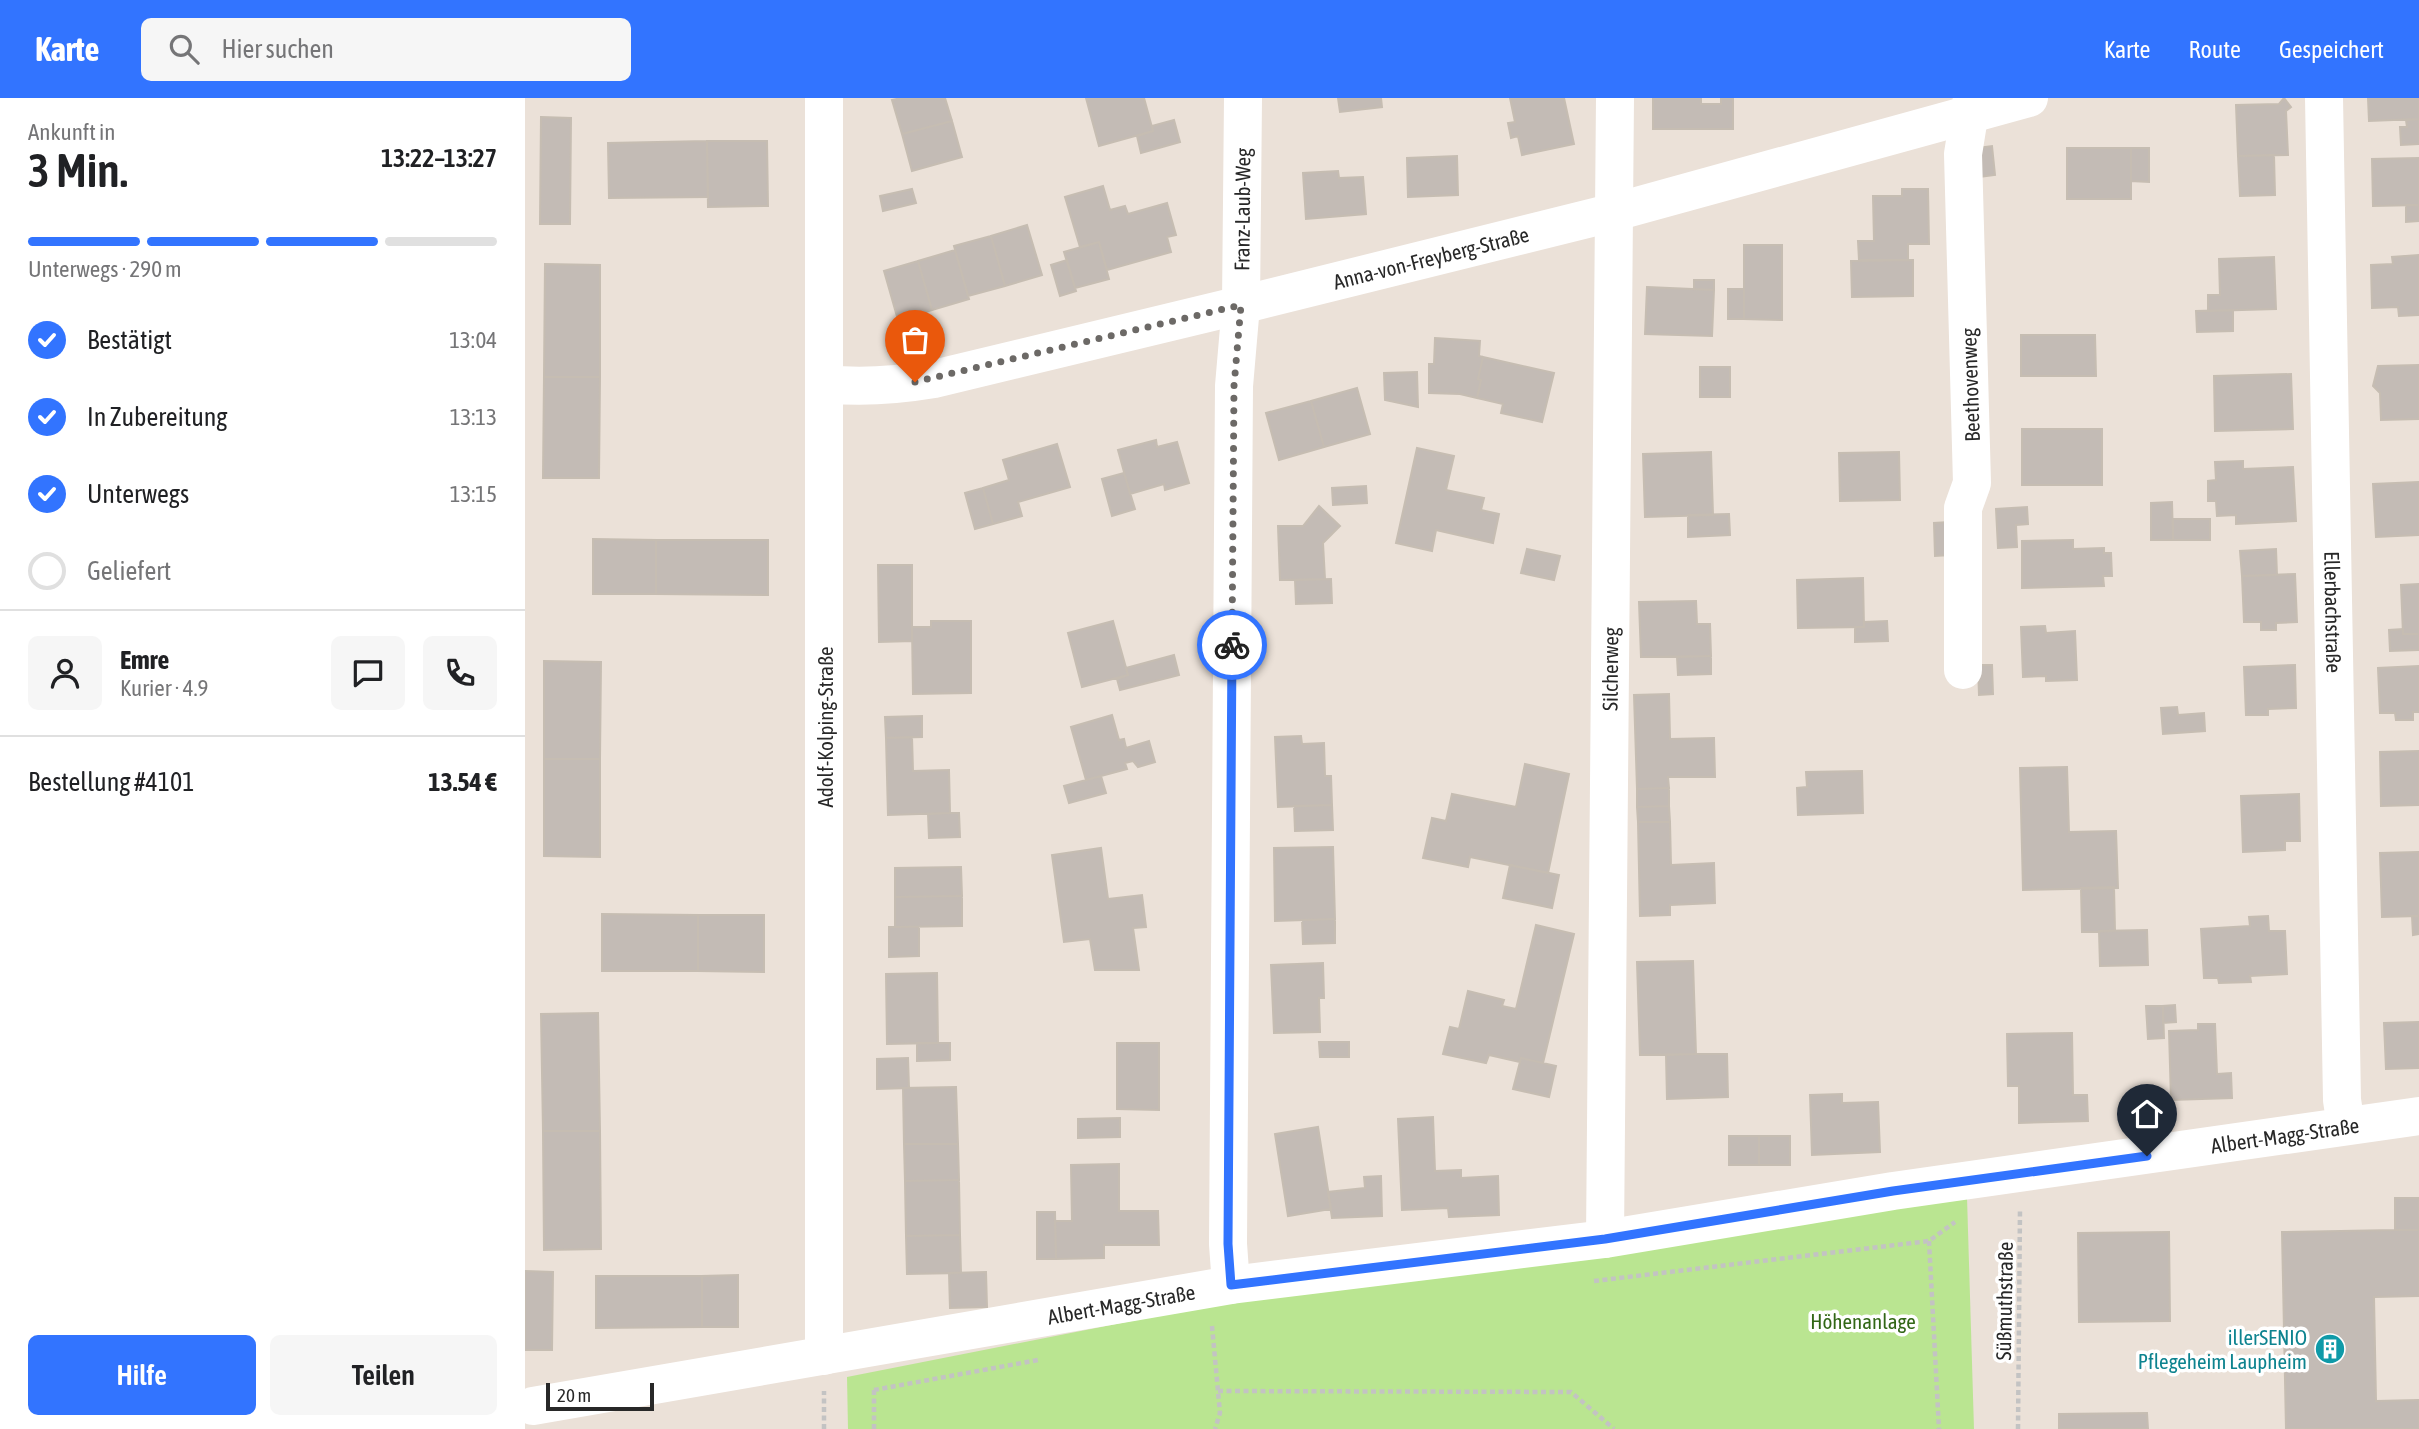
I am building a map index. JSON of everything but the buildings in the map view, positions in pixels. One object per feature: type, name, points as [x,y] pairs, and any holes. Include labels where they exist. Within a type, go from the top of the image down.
[{"type":"street","name":"Adolf-Kolping-Straße","points":[[824,98],[824,1356]]},
{"type":"street","name":"Franz-Laub-Weg","points":[[1220,1287],[1228,1230],[1234,386],[1241,305],[1243,98]]},
{"type":"street","name":"Silcherweg","points":[[1605,1239],[1615,98]]},
{"type":"street","name":"Anna-von-Freyberg-Straße","points":[[826,384],[897,385],[934,379],[1615,212],[1971,105],[2029,98]]},
{"type":"street","name":"Ellerbachstraße","points":[[2324,98],[2342,1086],[2346,1126]]},
{"type":"street","name":"Beethovenweg","points":[[1963,670],[1963,508],[1972,483],[1963,154],[1971,105]]},
{"type":"street","name":"Albert-Magg-Straße","points":[[533,1406],[1220,1287],[1605,1239],[1893,1191],[2419,1116]]},
{"type":"path","name":"Süßmuthstraße","points":[[2018,1429],[2021,1174]]},
{"type":"path","points":[[1593,1282],[1929,1241],[1940,1429]]},
{"type":"path","points":[[1215,1429],[1220,1413],[1213,1328],[1220,1287]]},
{"type":"path","points":[[1199,1330],[1213,1328]]},
{"type":"path","points":[[874,1390],[1050,1358]]},
{"type":"path","points":[[1219,1391],[1571,1392],[1613,1429]]},
{"type":"green space","name":"Höhenanlage","points":[[1967,1197],[1974,1429],[848,1429],[847,1377],[1218,1304]]},
{"type":"way so far","points":[[915,382],[1241,305],[1234,386],[1232,645]]},
{"type":"place","name":"illerSENIO Pflegeheim Laupheim","points":[[2330,1349]]},
{"type":"route","points":[[1232,645],[1228,1244],[1231,1285],[1605,1239],[1893,1191],[2147,1156]]}]
